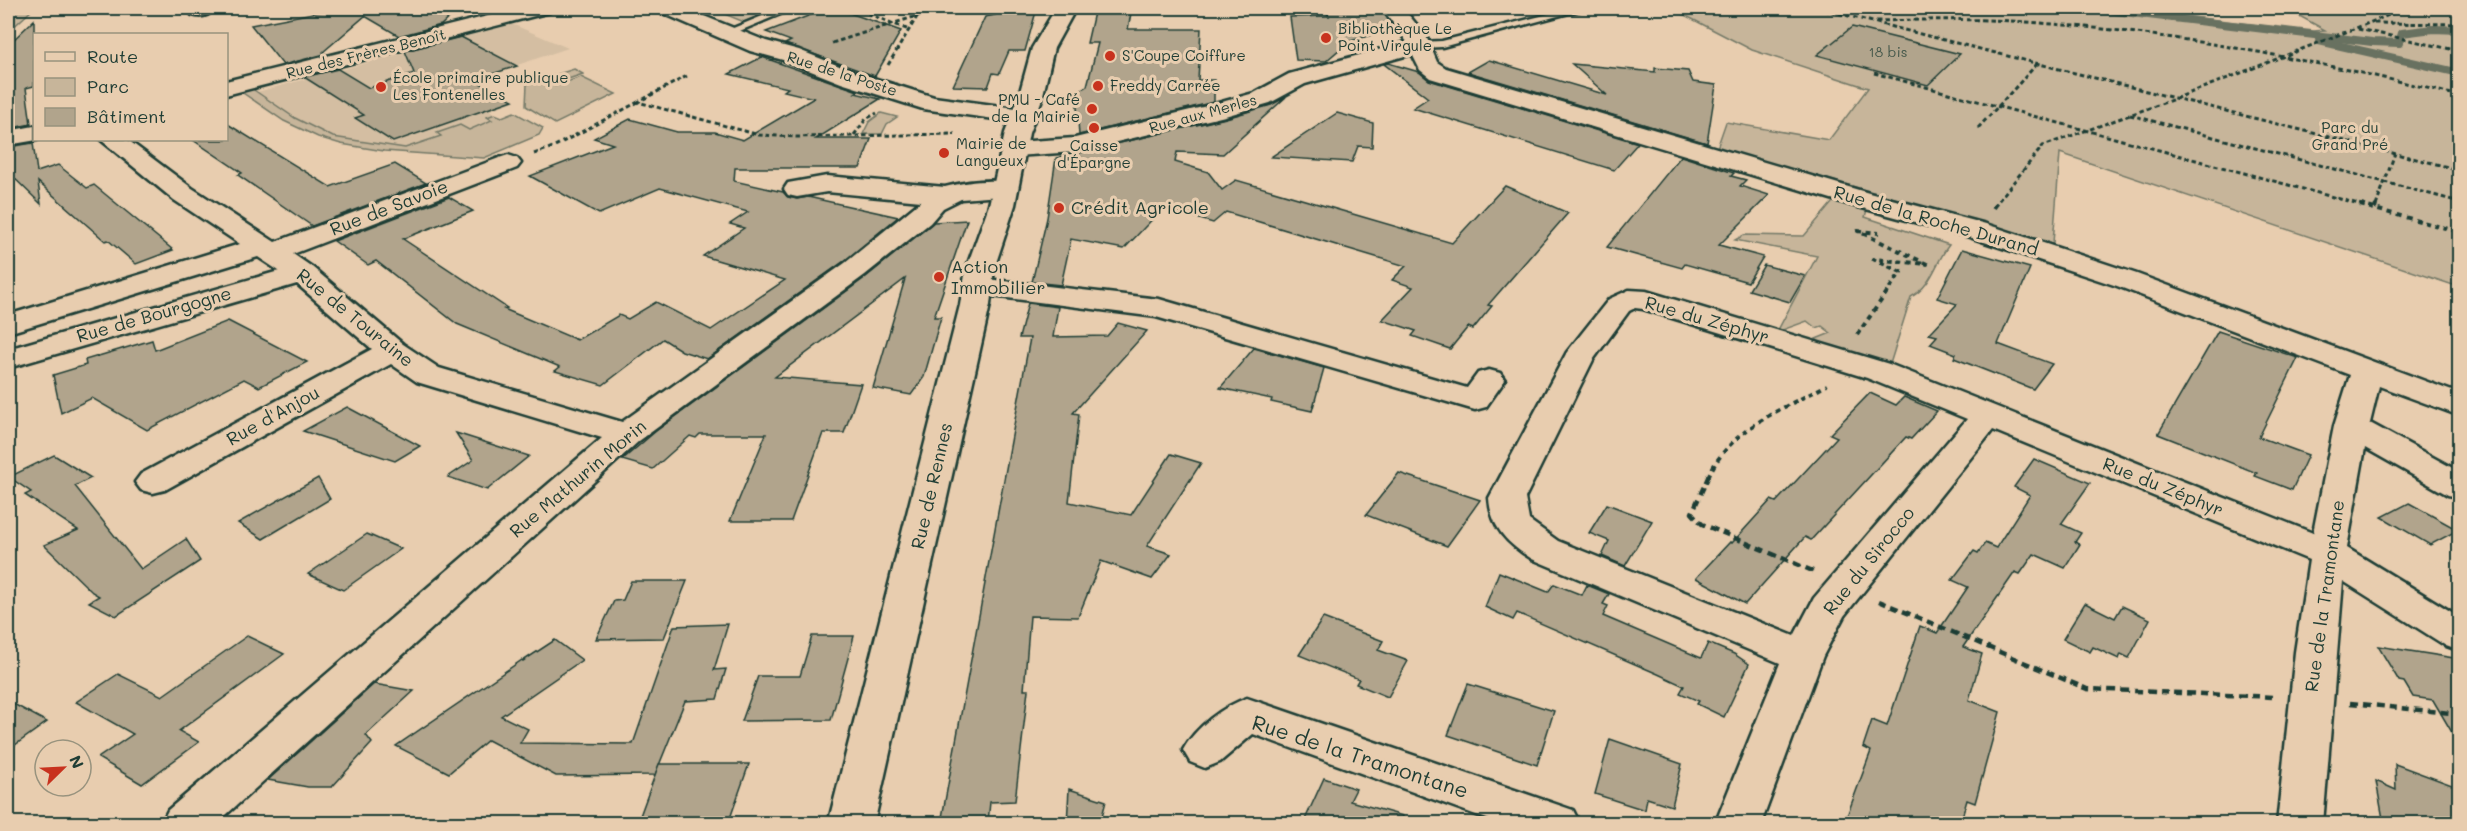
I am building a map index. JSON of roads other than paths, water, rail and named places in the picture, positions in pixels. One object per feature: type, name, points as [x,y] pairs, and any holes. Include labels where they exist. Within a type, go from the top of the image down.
[{"type":"street","name":"Rue des Frères Benoît","points":[[228,87],[543,8]]},
{"type":"street","name":"Rue de la Poste","points":[[667,8],[778,53],[791,55],[849,78],[932,105],[1023,116]]},
{"type":"street","name":"Rue de Rennes","points":[[851,824],[978,287],[980,269],[1002,205],[1023,116],[1046,40],[1066,8]]},
{"type":"street","name":"Rue de la Roche Durand","points":[[1392,8],[1420,45],[1429,68],[1438,73],[1860,200],[1976,230],[2127,280],[2460,406]]},
{"type":"street","name":"Rue aux Merles","points":[[1015,149],[1075,145],[1262,98],[1297,79],[1420,45]]},
{"type":"street","points":[[8,138],[33,133]]},
{"type":"street","name":"Rue de Touraine","points":[[114,141],[183,194],[302,273],[392,351],[428,375],[627,434]]},
{"type":"street","name":"Rue de Savoie","points":[[267,249],[508,163]]},
{"type":"street","points":[[797,189],[827,184],[945,195],[960,191],[1004,189]]},
{"type":"street","name":"Rue Mathurin Morin","points":[[184,824],[627,434],[855,269],[920,218],[934,202],[945,195]]},
{"type":"street","name":"Rue de Bourgogne","points":[[8,324],[267,249]]},
{"type":"street","name":"Rue de Bourgogne","points":[[8,359],[302,273]]},
{"type":"street","points":[[978,287],[1160,308],[1475,400],[1489,381]]},
{"type":"street","name":"Rue du Zéphyr","points":[[1803,656],[1545,550],[1527,539],[1513,526],[1507,512],[1507,498],[1578,359],[1619,305],[1629,299],[1646,300],[1847,360],[1988,415],[2328,554],[2460,636]]},
{"type":"street","name":"Rue d'Anjou","points":[[153,482],[392,351]]},
{"type":"street","name":"Rue de la Tramontane","points":[[2300,824],[2310,699],[2328,554],[2351,426],[2367,371]]},
{"type":"street","name":"Rue du Sirocco","points":[[1738,824],[1803,656],[1828,608],[1988,415]]},
{"type":"street","points":[[2351,426],[2460,487]]},
{"type":"street","name":"Rue de la Tramontane","points":[[1205,750],[1247,716],[1557,824]]},
{"type":"lane","points":[[726,33],[790,8]]},
{"type":"lane","points":[[1420,45],[1442,44],[1575,10]]},
{"type":"waterway","points":[[2090,8],[2372,42],[2399,43],[2402,33],[2433,29],[2460,30]]},
{"type":"waterway","points":[[2319,41],[2460,73]]},
{"type":"place","name":"Bibliothèque Le Point Virgule","points":[[1326,38]]},
{"type":"place","name":"S'Coupe Coiffure","points":[[1110,56]]},
{"type":"place","name":"Freddy Carrée","points":[[1098,86]]},
{"type":"place","name":"École primaire publique Les Fontenelles","points":[[381,87]]},
{"type":"place","name":"PMU - Café de la Mairie","points":[[1092,109]]},
{"type":"place","name":"Caisse d'Épargne","points":[[1094,128]]},
{"type":"place","name":"Mairie de Langueux","points":[[944,153]]},
{"type":"place","name":"Crédit Agricole","points":[[1059,208]]},
{"type":"place","name":"Action Immobilier","points":[[939,277]]},
{"type":"park label","name":"Parc du Grand Pré","points":[[2350,136]]}]
